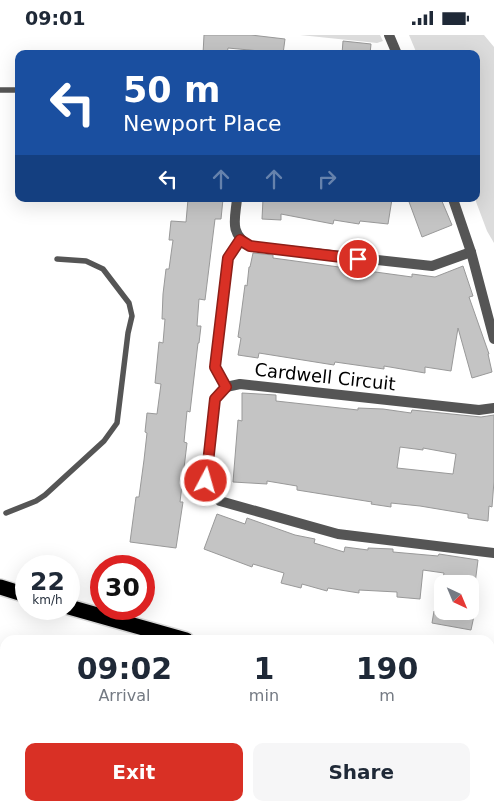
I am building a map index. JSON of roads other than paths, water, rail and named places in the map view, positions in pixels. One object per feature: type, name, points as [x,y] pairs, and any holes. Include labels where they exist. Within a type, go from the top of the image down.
[{"type":"highway","points":[[0,587],[15,592]]},
{"type":"highway","points":[[80,610],[168,635]]},
{"type":"street","points":[[389,35],[395,50]]},
{"type":"street","points":[[237,202],[234,228],[240,240],[250,246],[432,266],[471,253]]},
{"type":"street","points":[[454,202],[471,253],[494,339]]},
{"type":"street","points":[[240,240],[228,258],[215,367],[226,387],[215,399],[206,481],[212,494],[220,501],[338,534],[494,553]]},
{"type":"street","name":"Cardwell Circuit","points":[[226,387],[240,384],[479,410],[494,408]]},
{"type":"lane","points":[[0,90],[15,90]]},
{"type":"lane","points":[[6,513],[36,501],[45,495],[104,441],[117,423],[128,333],[132,316],[129,303],[103,269],[86,261],[57,259]]}]
